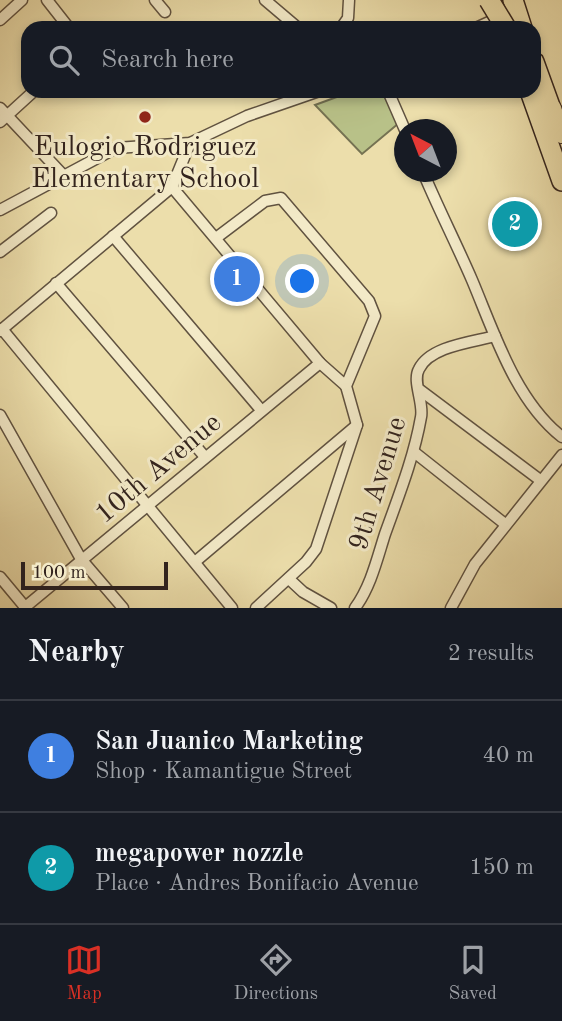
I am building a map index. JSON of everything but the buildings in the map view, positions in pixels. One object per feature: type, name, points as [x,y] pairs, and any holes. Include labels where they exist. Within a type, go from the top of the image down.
[{"type":"highway","points":[[489,0],[510,14]]},
{"type":"highway","points":[[541,82],[562,141]]},
{"type":"highway","points":[[531,98],[562,181]]},
{"type":"main road","points":[[541,74],[562,135]]},
{"type":"main road","points":[[530,98],[562,196]]},
{"type":"street","points":[[0,20],[22,0]]},
{"type":"street","points":[[47,0],[64,21]]},
{"type":"street","points":[[155,0],[165,12]]},
{"type":"street","points":[[265,0],[290,21]]},
{"type":"street","points":[[346,21],[349,0]]},
{"type":"street","points":[[493,21],[510,14]]},
{"type":"street","points":[[25,98],[2,116],[62,175]]},
{"type":"street","points":[[0,210],[116,148],[190,143],[247,116],[299,98]]},
{"type":"street","points":[[391,98],[400,119]]},
{"type":"street","points":[[190,143],[172,187],[1,330],[196,561],[232,608]]},
{"type":"street","points":[[427,182],[495,336],[530,402],[549,427],[562,437]]},
{"type":"street","points":[[172,187],[320,363],[346,386],[358,425],[316,549],[289,579],[257,608]]},
{"type":"street","points":[[216,239],[270,198],[285,200],[373,309],[372,329],[346,386]]},
{"type":"street","points":[[0,252],[51,213]]},
{"type":"street","points":[[113,236],[261,410]]},
{"type":"street","points":[[56,283],[205,457]]},
{"type":"street","name":"9th Avenue","points":[[355,608],[370,581],[414,452],[422,412],[419,367],[433,356],[495,336]]},
{"type":"street","name":"10th Avenue","points":[[25,607],[320,363]]},
{"type":"street","points":[[420,390],[540,480]]},
{"type":"street","points":[[0,415],[81,559],[122,608]]},
{"type":"street","points":[[196,561],[358,425]]},
{"type":"street","points":[[414,452],[505,524]]},
{"type":"street","points":[[451,608],[475,564],[562,455]]},
{"type":"street","points":[[0,577],[25,607]]},
{"type":"street","points":[[289,579],[303,592],[331,608]]},
{"type":"green space","points":[[334,98],[388,98],[397,119],[394,119],[394,127],[362,154],[315,105]]},
{"type":"place","name":"Eulogio Rodriguez Elementary School","points":[[145,117]]},
{"type":"place","name":"megapower nozzle","points":[[515,224]]},
{"type":"place","name":"San Juanico Marketing","points":[[237,279]]}]
